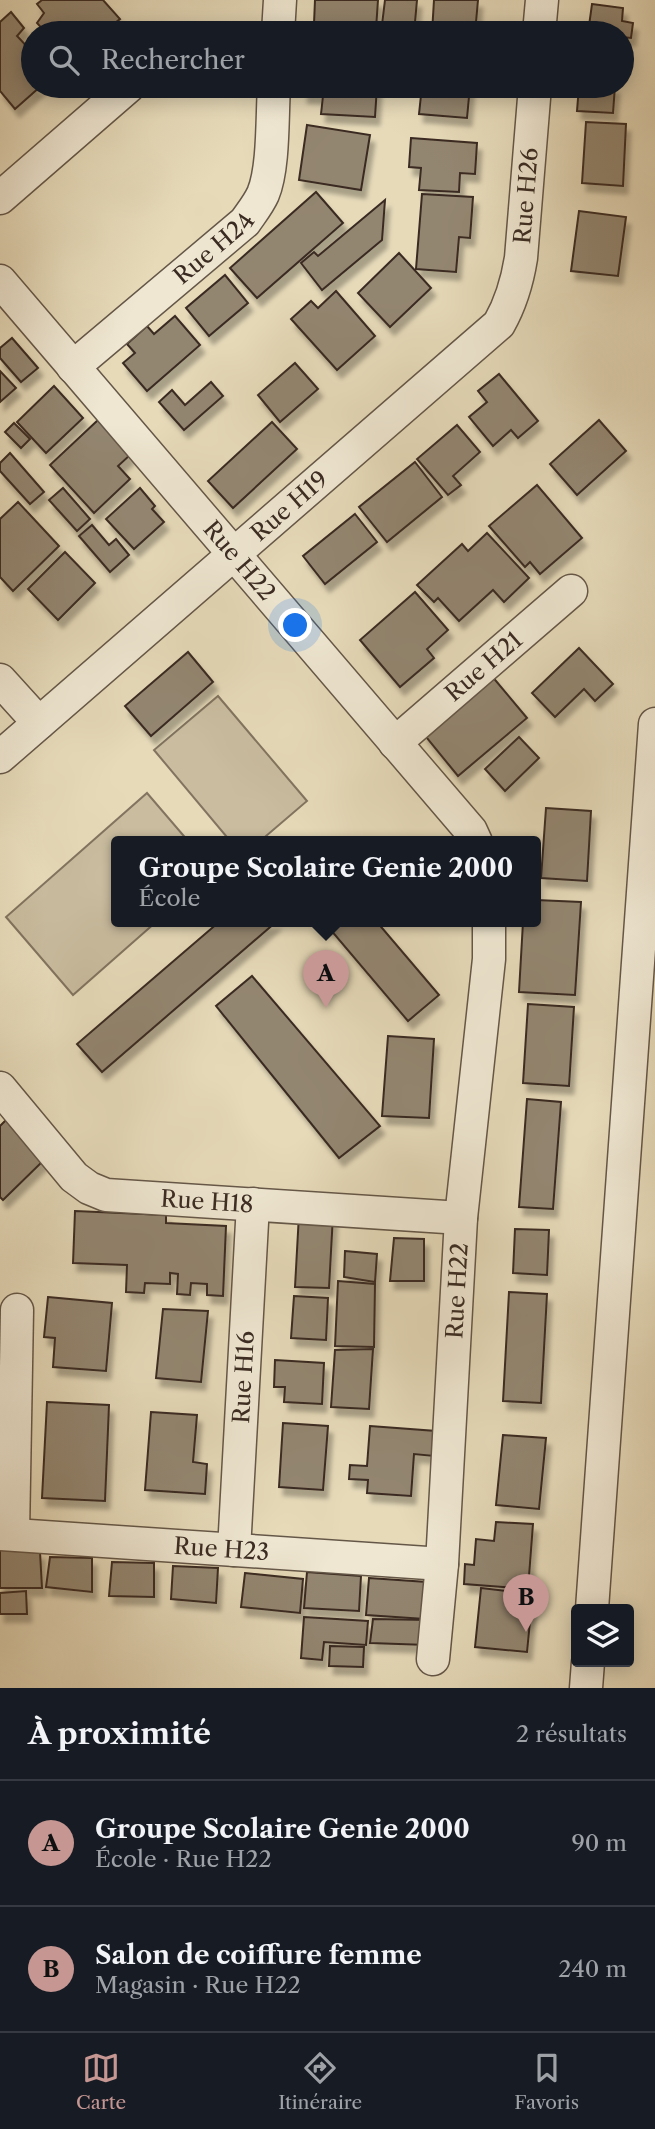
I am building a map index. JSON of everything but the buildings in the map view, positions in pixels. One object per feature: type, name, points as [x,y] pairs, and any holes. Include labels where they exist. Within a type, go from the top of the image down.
[{"type":"street","points":[[279,21],[281,0]]},
{"type":"street","points":[[540,21],[542,0]]},
{"type":"street","points":[[0,198],[115,98]]},
{"type":"street","name":"Rue H24","points":[[73,367],[244,222],[256,208],[268,173],[273,98]]},
{"type":"street","name":"Rue H26","points":[[510,305],[522,258],[534,98]]},
{"type":"street","name":"Rue H22","points":[[5,296],[73,367],[473,836]]},
{"type":"street","name":"Rue H19","points":[[0,757],[489,333],[499,324],[510,305]]},
{"type":"street","name":"Rue H21","points":[[395,743],[571,591]]},
{"type":"street","points":[[0,680],[39,723]]},
{"type":"street","points":[[592,1604],[642,1091],[655,724]]},
{"type":"street","name":"Rue H22","points":[[433,1659],[442,1564],[461,1218],[489,959],[489,927]]},
{"type":"street","name":"Rue H18","points":[[0,1088],[74,1177],[89,1188],[106,1195],[461,1218]]},
{"type":"street","name":"Rue H16","points":[[234,1550],[253,1204]]},
{"type":"street","points":[[6,1534],[17,1310]]},
{"type":"street","name":"Rue H23","points":[[6,1534],[442,1564]]},
{"type":"street","points":[[586,1688],[588,1667]]},
{"type":"shaded area","points":[[218,696],[307,801],[266,836],[226,836],[154,750]]},
{"type":"shaded area","points":[[147,793],[184,836],[111,836],[111,927],[150,927],[73,995],[6,917]]},
{"type":"place","name":"Groupe Scolaire Genie 2000","points":[[326,1008]]},
{"type":"place","name":"Salon de coiffure femme","points":[[526,1632]]}]
